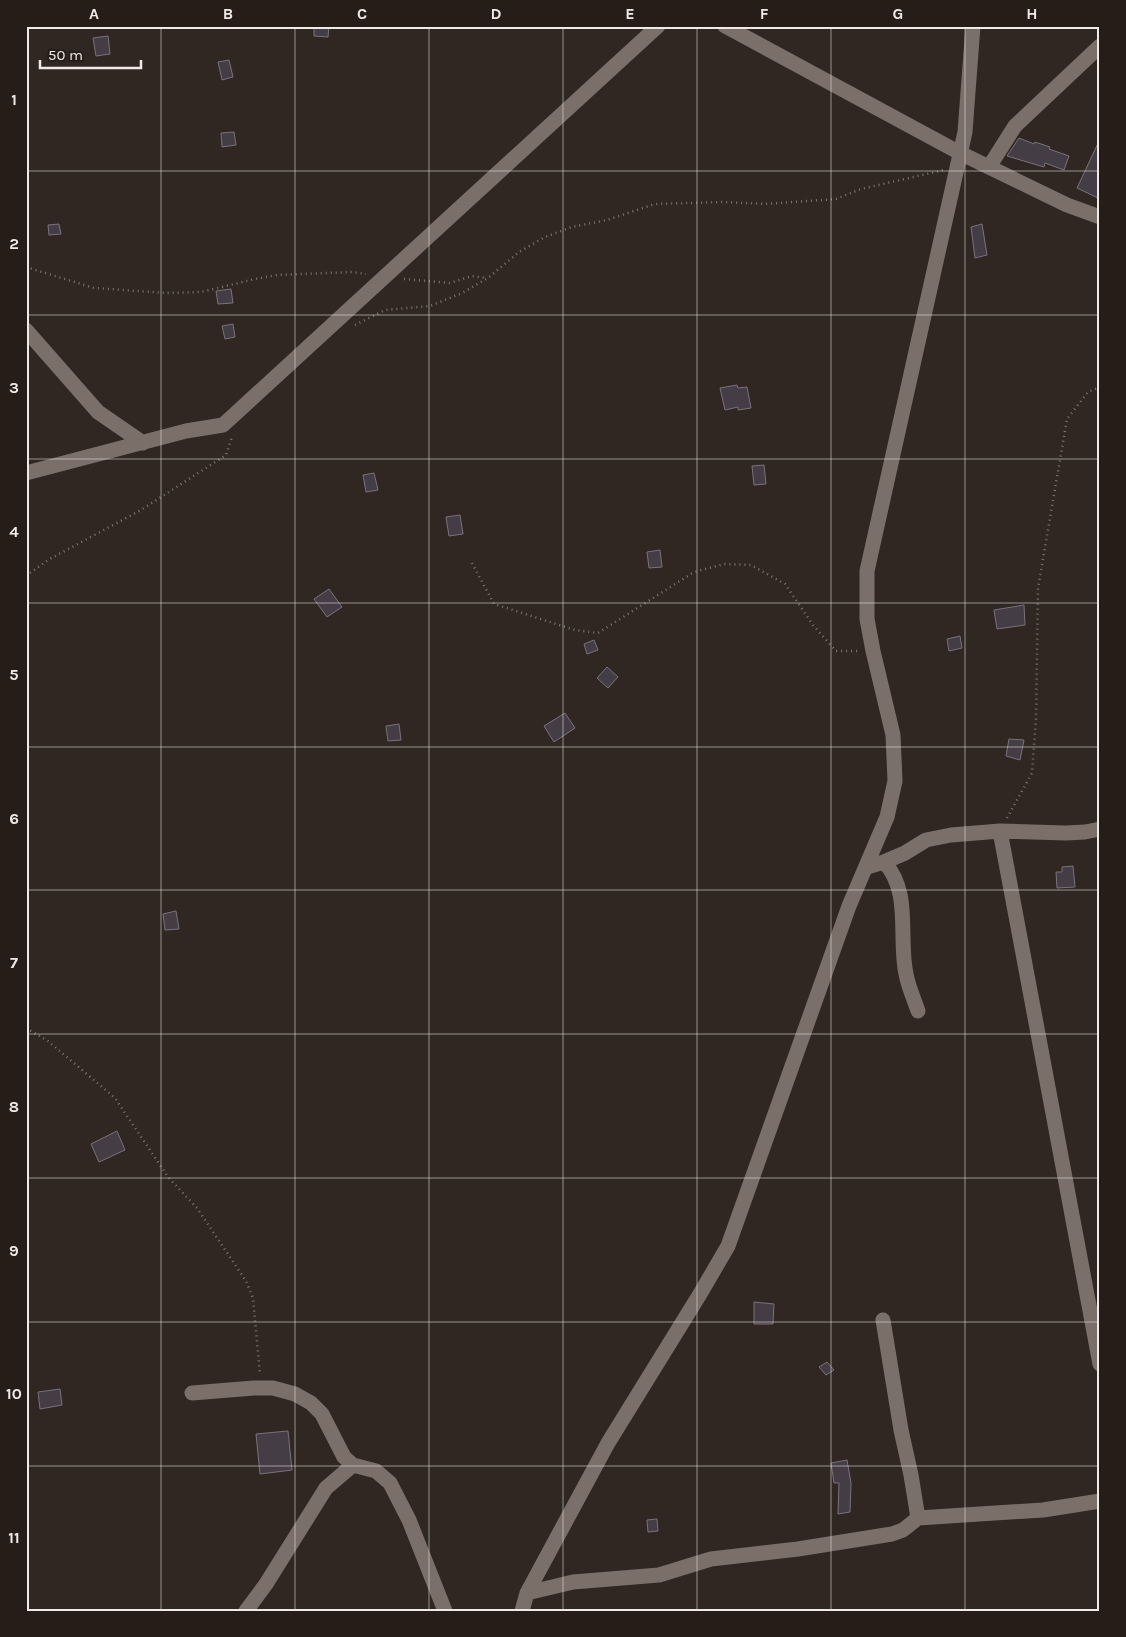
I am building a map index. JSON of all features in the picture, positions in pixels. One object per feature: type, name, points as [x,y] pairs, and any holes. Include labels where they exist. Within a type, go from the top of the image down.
[{"type":"street","points":[[26,474],[186,431],[222,426],[658,26]]},
{"type":"street","points":[[725,26],[960,153],[1067,205],[1100,217]]},
{"type":"street","points":[[522,1611],[527,1593],[608,1443],[728,1246],[849,906],[867,867],[886,817],[895,781],[893,735],[867,620],[867,571],[965,132],[974,26]]},
{"type":"street","points":[[989,167],[1015,126],[1100,46]]},
{"type":"street","points":[[26,330],[98,412],[143,443]]},
{"type":"street","points":[[867,867],[904,853],[926,840],[951,835],[1000,830],[1066,833],[1100,829]]},
{"type":"street","points":[[1000,830],[1100,1364]]},
{"type":"street","points":[[884,862],[894,872],[898,884],[902,911],[906,974],[918,1011]]},
{"type":"street","points":[[883,1320],[918,1518]]},
{"type":"street","points":[[192,1393],[273,1388],[296,1394],[311,1403],[322,1414],[344,1457],[352,1465],[376,1472],[390,1484],[409,1520],[445,1611]]},
{"type":"street","points":[[246,1611],[266,1584],[326,1488],[352,1465]]},
{"type":"street","points":[[527,1593],[572,1582],[659,1575],[712,1559],[798,1549],[892,1534],[903,1530],[918,1518],[1043,1510],[1100,1501]]},
{"type":"path","points":[[350,328],[385,310],[430,306],[462,293],[488,278],[519,252],[546,237],[572,227],[607,220],[656,204],[724,202],[765,204],[836,199],[861,189],[944,170],[960,153]]},
{"type":"path","points":[[26,267],[94,288],[167,294],[201,292],[277,275],[352,272],[384,278],[450,283],[472,276],[488,278]]},
{"type":"path","points":[[1000,830],[1032,773],[1036,718],[1038,588],[1067,419],[1088,392],[1100,387]]},
{"type":"path","points":[[26,576],[48,560],[141,510],[226,455],[233,432]]},
{"type":"path","points":[[472,563],[494,604],[575,630],[598,633],[694,572],[724,564],[751,565],[785,584],[813,625],[836,652],[873,651]]},
{"type":"path","points":[[26,1028],[48,1041],[116,1098],[168,1178],[197,1208],[246,1281],[253,1298],[261,1388]]},
{"type":"building","points":[[314,26],[329,26],[328,37],[314,36]]},
{"type":"building","points":[[108,36],[110,54],[96,56],[93,38]]},
{"type":"building","points":[[229,60],[233,77],[222,80],[218,62]]},
{"type":"building","points":[[234,132],[236,145],[222,147],[221,133]]},
{"type":"building","points":[[1019,138],[1034,144],[1035,142],[1050,147],[1049,149],[1069,156],[1064,170],[1045,163],[1044,167],[1007,156]]},
{"type":"building","points":[[1100,139],[1100,199],[1077,188]]},
{"type":"building","points":[[59,224],[61,234],[49,235],[48,225]]},
{"type":"building","points":[[982,224],[987,255],[975,258],[971,227]]},
{"type":"building","points":[[231,289],[233,303],[218,304],[216,291]]},
{"type":"building","points":[[233,324],[235,337],[225,339],[222,326]]},
{"type":"building","points":[[737,385],[738,388],[747,387],[751,408],[738,410],[738,407],[725,410],[720,388]]},
{"type":"building","points":[[764,465],[766,484],[754,485],[752,466]]},
{"type":"building","points":[[374,473],[378,490],[366,492],[363,475]]},
{"type":"building","points":[[460,515],[463,534],[449,536],[446,517]]},
{"type":"building","points":[[660,550],[662,567],[649,568],[647,552]]},
{"type":"building","points":[[329,589],[342,607],[327,617],[314,599]]},
{"type":"building","points":[[1024,605],[1025,625],[997,629],[994,610]]},
{"type":"building","points":[[960,636],[962,648],[949,651],[947,639]]},
{"type":"building","points":[[594,640],[598,650],[587,654],[584,644]]},
{"type":"building","points":[[607,667],[618,677],[608,688],[597,678]]},
{"type":"building","points":[[565,713],[575,728],[554,742],[544,726]]},
{"type":"building","points":[[399,724],[401,740],[388,741],[386,726]]},
{"type":"building","points":[[1009,739],[1024,740],[1020,760],[1006,756]]},
{"type":"building","points":[[1073,866],[1075,887],[1057,888],[1056,872],[1062,872],[1062,867]]},
{"type":"building","points":[[176,911],[179,929],[165,930],[163,914]]},
{"type":"building","points":[[117,1131],[125,1150],[99,1162],[91,1144]]},
{"type":"building","points":[[754,1302],[774,1304],[773,1324],[754,1324]]},
{"type":"building","points":[[827,1362],[834,1370],[826,1375],[819,1367]]},
{"type":"building","points":[[60,1389],[62,1405],[40,1409],[38,1392]]},
{"type":"building","points":[[288,1431],[292,1470],[260,1474],[256,1434]]},
{"type":"building","points":[[847,1460],[851,1483],[850,1512],[838,1514],[839,1483],[834,1483],[831,1463]]},
{"type":"building","points":[[657,1519],[658,1531],[648,1532],[647,1520]]}]
